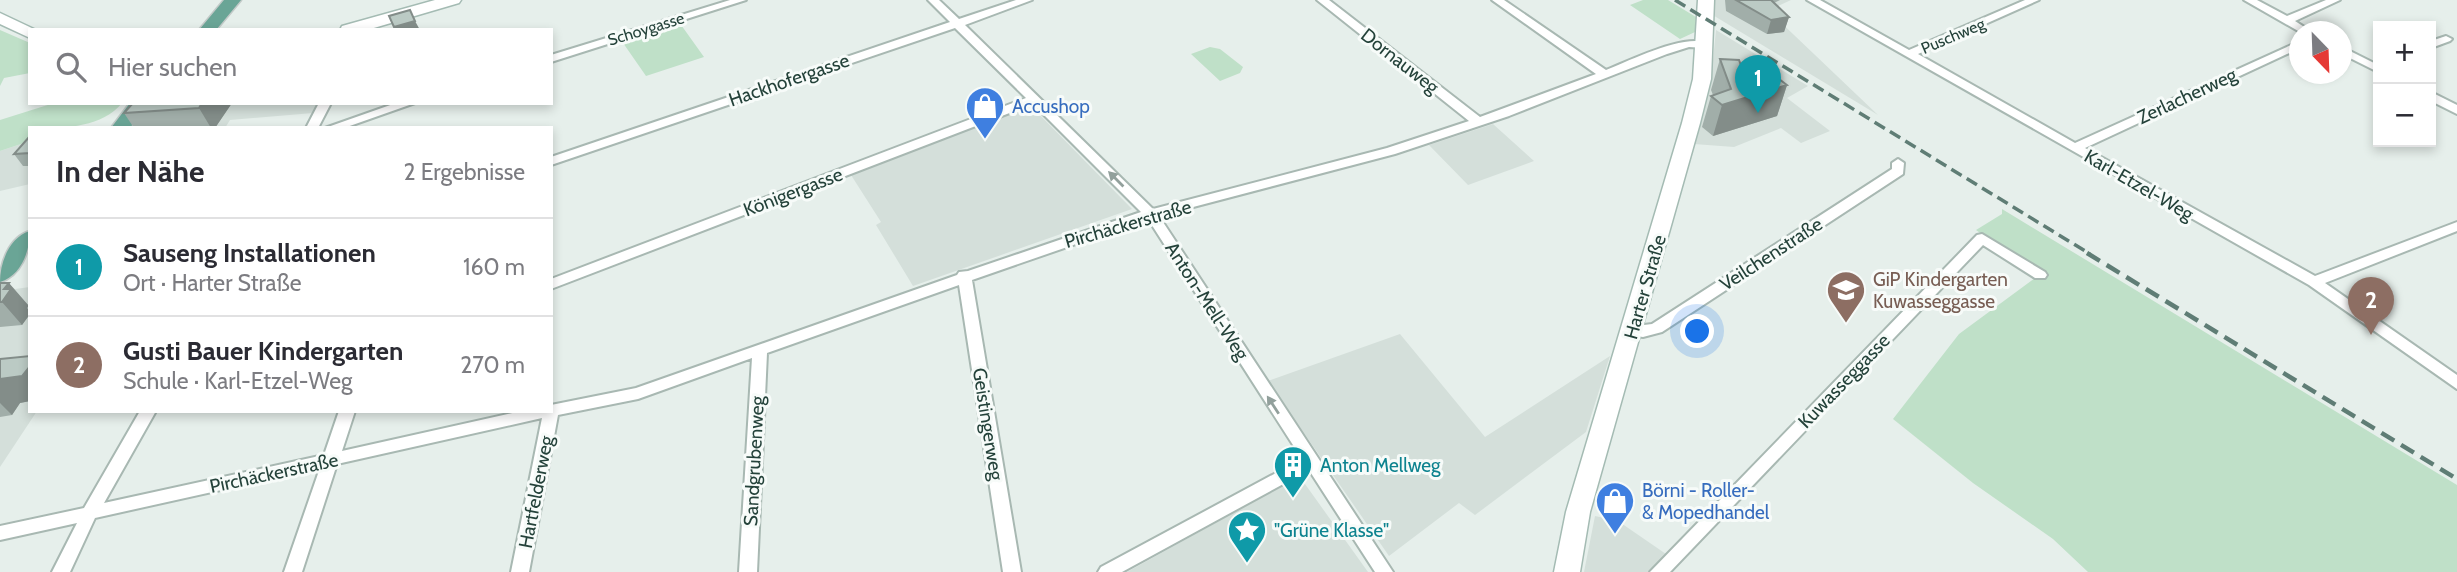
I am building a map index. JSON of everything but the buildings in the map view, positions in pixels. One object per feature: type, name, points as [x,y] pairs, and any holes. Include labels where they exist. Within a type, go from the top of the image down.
[{"type":"main road","points":[[210,28],[233,0]]},
{"type":"main road","points":[[372,26],[453,0]]},
{"type":"main road","name":"Harter Straße","points":[[1567,572],[1578,512],[1633,331],[1702,79],[1706,45],[1706,0]]},
{"type":"main road","points":[[0,18],[28,32]]},
{"type":"main road","points":[[122,126],[138,105]]},
{"type":"main road","points":[[0,275],[28,240]]},
{"type":"street","name":"Schoygasse","points":[[553,58],[741,0]]},
{"type":"street","name":"Anton-Mell-Weg","points":[[933,0],[1152,215],[1310,462],[1384,572]]},
{"type":"street","name":"Hackhofergasse","points":[[553,160],[1027,0]]},
{"type":"street","name":"Dornauweg","points":[[1322,0],[1478,122]]},
{"type":"street","points":[[1497,0],[1606,75]]},
{"type":"street","name":"Karl-Etzel-Weg","points":[[1812,0],[2314,282],[2457,383]]},
{"type":"street","name":"Puschweg","points":[[1909,54],[2034,0]]},
{"type":"street","points":[[2249,0],[2287,20],[2335,0]]},
{"type":"street","points":[[2436,42],[2446,39]]},
{"type":"street","name":"Pirchäckerstraße","points":[[553,410],[638,393],[964,275],[1127,220],[1335,167],[1478,122],[1683,45],[1706,45]]},
{"type":"street","name":"Zerlacherweg","points":[[2074,148],[2289,49]]},
{"type":"street","points":[[2352,55],[2373,66]]},
{"type":"street","name":"Königergasse","points":[[553,283],[1036,99]]},
{"type":"street","points":[[2436,99],[2457,110]]},
{"type":"street","points":[[313,126],[324,105]]},
{"type":"street","points":[[337,126],[403,105]]},
{"type":"street","name":"Veilchenstraße","points":[[1633,331],[1643,332],[1657,328],[1898,170],[1898,163]]},
{"type":"street","points":[[2314,282],[2457,226]]},
{"type":"street","name":"Kuwasseggasse","points":[[1659,572],[1982,238],[2040,275]]},
{"type":"street","name":"Geistingerweg","points":[[964,275],[1012,572]]},
{"type":"street","name":"Sandgrubenweg","points":[[748,572],[760,354],[757,350]]},
{"type":"street","points":[[61,572],[89,514],[147,413]]},
{"type":"street","points":[[293,572],[346,413]]},
{"type":"street","name":"Pirchäckerstraße","points":[[0,533],[541,413]]},
{"type":"street","name":"Hartfelderweg","points":[[520,572],[550,413]]},
{"type":"street","points":[[1107,572],[1310,462]]},
{"type":"shaded area","points":[[1699,0],[1791,0],[1771,13],[1878,115],[1716,17],[1700,5]]},
{"type":"shaded area","points":[[1716,30],[1808,86],[1787,98],[1830,131],[1801,143],[1781,128],[1734,147],[1694,144],[1711,80]]},
{"type":"shaded area","points":[[162,105],[318,105],[313,113],[230,120],[226,126],[145,126]]},
{"type":"shaded area","points":[[1026,108],[1034,109],[1132,209],[913,286],[876,225],[881,222],[851,175]]},
{"type":"shaded area","points":[[1493,124],[1534,161],[1468,185],[1429,145]]},
{"type":"shaded area","points":[[28,142],[28,184],[0,191],[0,151]]},
{"type":"shaded area","points":[[8,284],[15,289],[28,287],[28,413],[36,413],[0,467],[0,295]]},
{"type":"shaded area","points":[[1400,334],[1485,437],[1610,356],[1586,432],[1475,515],[1459,503],[1389,556],[1268,381]]},
{"type":"shaded area","points":[[1291,481],[1305,484],[1368,572],[1127,572]]},
{"type":"shaded area","name":"Börni - Roller- & Mopedhandel","points":[[1595,516],[1618,521],[1666,554],[1648,572],[1584,572]]},
{"type":"green space","points":[[1643,0],[1668,0],[1696,17],[1695,32],[1680,39],[1630,5]]},
{"type":"green space","points":[[679,22],[704,57],[646,76],[621,40]]},
{"type":"green space","points":[[0,30],[28,42],[28,73],[4,78],[0,86]]},
{"type":"green space","points":[[1210,47],[1220,49],[1243,67],[1240,73],[1220,81],[1191,54]]},
{"type":"green space","points":[[48,105],[120,105],[103,118],[80,125],[28,126],[28,142],[0,151],[0,120]]},
{"type":"green space","points":[[2002,209],[2457,485],[2457,572],[2088,572],[2053,539],[1973,483],[1893,419],[1959,334],[2039,275],[1976,230],[2002,214]]},
{"type":"railway","points":[[1675,0],[2090,254]]},
{"type":"railway","points":[[2087,253],[2457,479]]},
{"type":"place","name":"Sauseng Installationen","points":[[1758,113]]},
{"type":"place","name":"Accushop","points":[[985,140]]},
{"type":"place","name":"GiP Kindergarten Kuwasseggasse","points":[[1846,324]]},
{"type":"place","name":"Gusti Bauer Kindergarten","points":[[2371,335]]},
{"type":"place","name":"Anton Mellweg","points":[[1293,499]]},
{"type":"place","name":"Börni - Roller- & Mopedhandel","points":[[1615,535]]},
{"type":"place","name":"\"Grüne Klasse\"","points":[[1247,564]]}]
